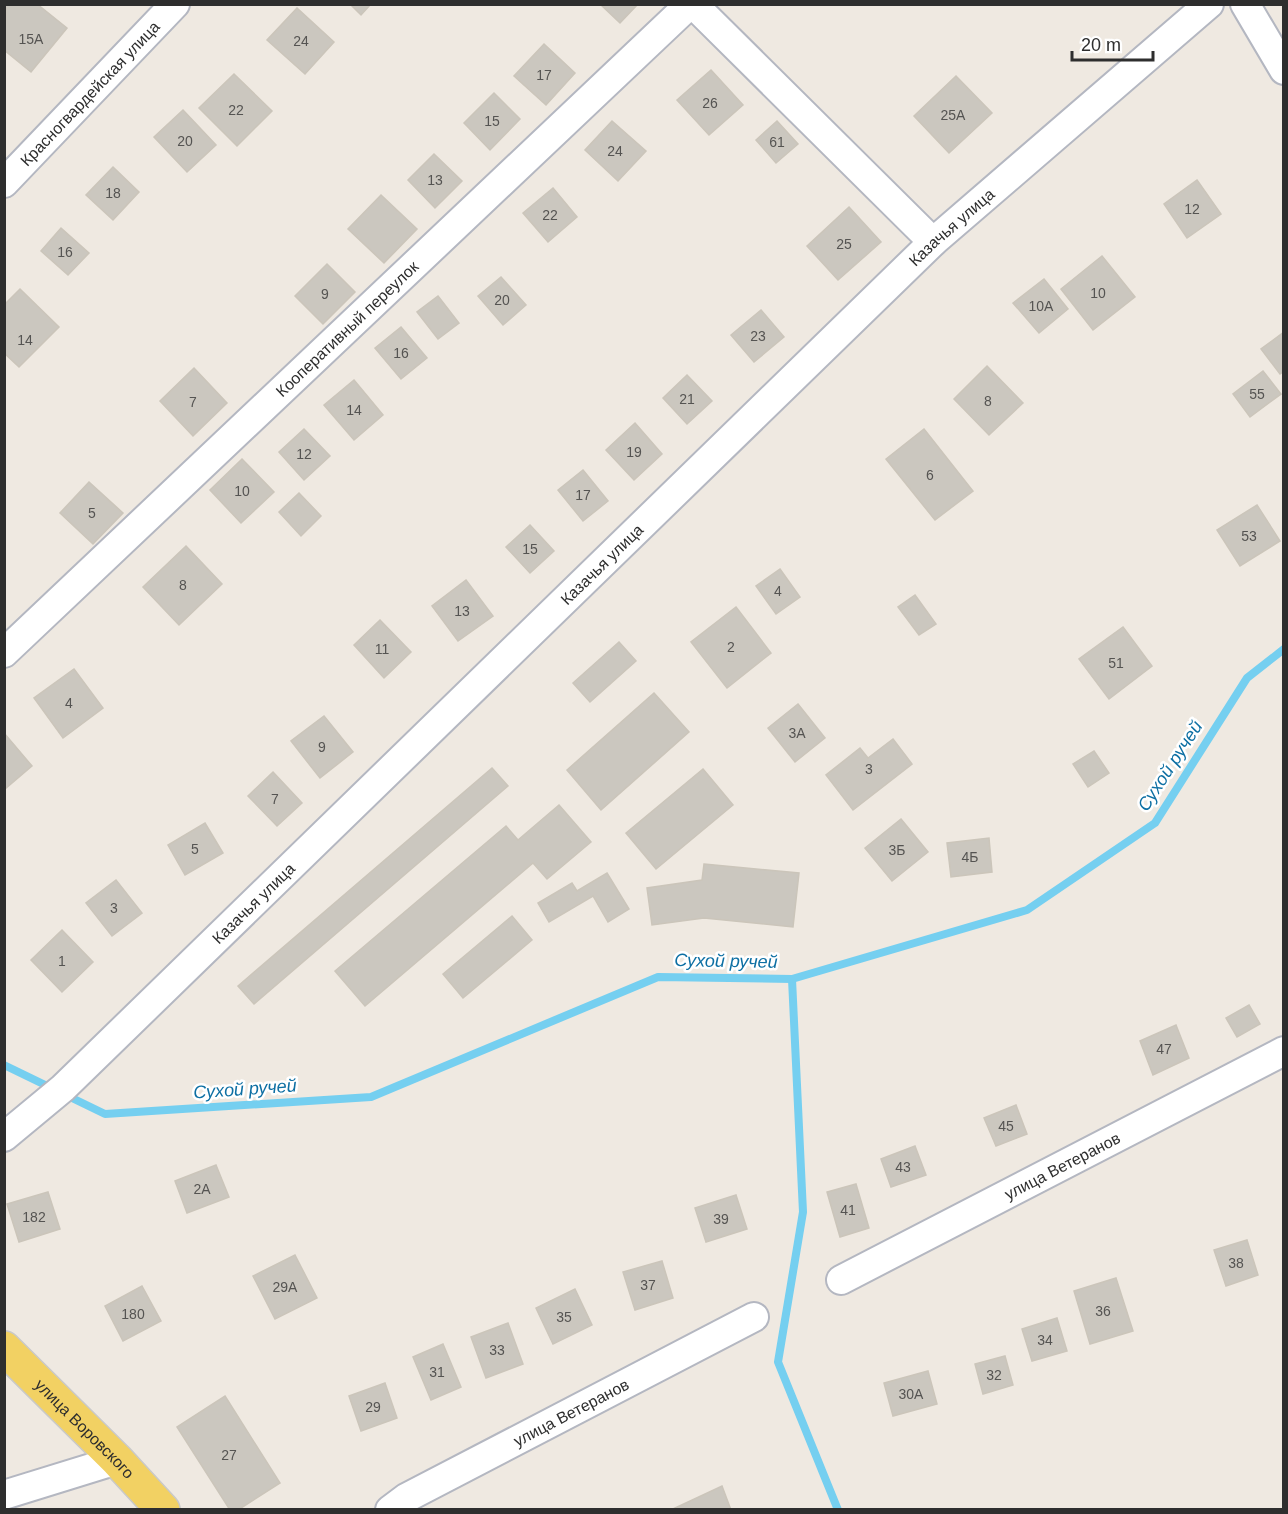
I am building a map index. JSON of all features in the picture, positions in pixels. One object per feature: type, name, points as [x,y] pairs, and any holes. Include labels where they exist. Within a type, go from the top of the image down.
[{"type":"main road","name":"улица Воровского","points":[[4,1348],[163,1509]]},
{"type":"street","name":"Красногвардейская улица","points":[[4,183],[175,4]]},
{"type":"street","points":[[691,4],[933,242]]},
{"type":"street","name":"Кооперативный переулок","points":[[4,653],[691,4]]},
{"type":"street","name":"Казачья улица","points":[[4,1137],[63,1088],[933,242],[1209,4]]},
{"type":"street","points":[[1245,4],[1284,70]]},
{"type":"street","name":"улица Ветеранов","points":[[841,1280],[1284,1051]]},
{"type":"street","name":"улица Ветеранов","points":[[390,1509],[406,1498],[754,1317]]},
{"type":"street","points":[[4,1496],[117,1460]]},
{"type":"building","points":[[6,4],[37,4],[67,28],[31,72],[4,50]]},
{"type":"building","points":[[350,4],[371,4],[361,15]]},
{"type":"building","points":[[600,4],[638,4],[620,23]]},
{"type":"building","points":[[297,8],[334,42],[305,74],[267,40]]},
{"type":"building","points":[[544,44],[575,73],[546,105],[514,76]]},
{"type":"building","points":[[711,70],[743,105],[709,135],[677,100]]},
{"type":"building","points":[[234,74],[272,111],[237,146],[199,108]]},
{"type":"building","points":[[956,76],[992,113],[949,153],[914,116]]},
{"type":"building","points":[[494,93],[520,119],[490,150],[464,123]]},
{"type":"building","points":[[183,110],[216,145],[187,172],[154,137]]},
{"type":"building","points":[[612,121],[646,151],[618,181],[585,150]]},
{"type":"building","points":[[777,121],[798,144],[776,163],[756,140]]},
{"type":"building","points":[[434,154],[462,181],[435,208],[408,180]]},
{"type":"building","points":[[113,167],[139,192],[113,220],[86,195]]},
{"type":"building","points":[[1197,180],[1221,214],[1187,238],[1164,204]]},
{"type":"building","points":[[553,188],[577,217],[548,242],[523,213]]},
{"type":"building","points":[[381,195],[417,229],[384,263],[348,229]]},
{"type":"building","points":[[849,207],[881,242],[838,280],[807,246]]},
{"type":"building","points":[[61,228],[89,253],[68,275],[41,251]]},
{"type":"building","points":[[1102,256],[1135,297],[1093,330],[1061,289]]},
{"type":"building","points":[[327,264],[355,292],[323,324],[295,296]]},
{"type":"building","points":[[501,277],[526,305],[503,325],[478,296]]},
{"type":"building","points":[[1044,279],[1068,309],[1039,333],[1013,303]]},
{"type":"building","points":[[20,289],[59,327],[19,367],[4,353],[4,305]]},
{"type":"building","points":[[438,296],[459,323],[438,339],[417,312]]},
{"type":"building","points":[[761,310],[784,337],[754,362],[731,335]]},
{"type":"building","points":[[401,327],[427,358],[401,379],[375,348]]},
{"type":"building","points":[[1284,332],[1284,371],[1280,374],[1261,349]]},
{"type":"building","points":[[987,366],[1023,403],[989,435],[954,399]]},
{"type":"building","points":[[194,368],[227,403],[193,436],[160,401]]},
{"type":"building","points":[[1263,371],[1281,394],[1250,417],[1233,394]]},
{"type":"building","points":[[687,375],[712,401],[687,424],[663,398]]},
{"type":"building","points":[[354,380],[383,415],[354,440],[324,405]]},
{"type":"building","points":[[635,423],[662,454],[634,480],[606,450]]},
{"type":"building","points":[[304,429],[330,456],[304,480],[279,452]]},
{"type":"building","points":[[924,429],[973,491],[935,520],[886,459]]},
{"type":"building","points":[[242,459],[274,492],[241,523],[210,490]]},
{"type":"building","points":[[583,470],[608,501],[583,521],[558,490]]},
{"type":"building","points":[[89,482],[123,513],[93,544],[60,513]]},
{"type":"building","points":[[299,493],[321,516],[301,536],[279,512]]},
{"type":"building","points":[[1257,505],[1280,541],[1240,566],[1217,530]]},
{"type":"building","points":[[530,525],[554,551],[530,573],[506,547]]},
{"type":"building","points":[[186,546],[222,584],[179,625],[143,587]]},
{"type":"building","points":[[780,569],[800,597],[776,614],[756,586]]},
{"type":"building","points":[[466,580],[493,616],[458,641],[432,606]]},
{"type":"building","points":[[915,595],[936,624],[919,635],[898,607]]},
{"type":"building","points":[[736,607],[771,653],[727,688],[691,642]]},
{"type":"building","points":[[380,620],[411,652],[384,678],[354,645]]},
{"type":"building","points":[[1123,627],[1152,666],[1109,699],[1079,659]]},
{"type":"building","points":[[619,642],[636,661],[590,702],[573,683]]},
{"type":"building","points":[[74,669],[103,708],[63,738],[34,698]]},
{"type":"building","points":[[654,693],[689,732],[601,810],[567,770]]},
{"type":"building","points":[[798,704],[825,738],[795,762],[768,728]]},
{"type":"building","points":[[324,716],[353,752],[320,778],[291,741]]},
{"type":"building","points":[[4,733],[32,766],[5,789],[4,788]]},
{"type":"building","points":[[893,739],[912,764],[853,810],[826,775],[860,748],[868,758]]},
{"type":"building","points":[[1094,751],[1109,773],[1088,787],[1073,764]]},
{"type":"building","points":[[492,768],[508,786],[254,1004],[238,986]]},
{"type":"building","points":[[703,769],[733,805],[656,869],[626,833]]},
{"type":"building","points":[[273,772],[302,803],[277,826],[248,796]]},
{"type":"building","points":[[559,805],[591,842],[547,879],[533,863],[365,1006],[335,971],[506,826],[518,840]]},
{"type":"building","points":[[901,819],[928,852],[892,881],[865,848]]},
{"type":"building","points":[[205,823],[223,853],[185,875],[168,845]]},
{"type":"building","points":[[989,838],[992,872],[951,877],[947,843]]},
{"type":"building","points":[[704,864],[799,873],[793,927],[704,918],[652,925],[647,888],[702,880]]},
{"type":"building","points":[[607,873],[629,909],[608,922],[593,896],[549,922],[538,903],[572,883],[577,891]]},
{"type":"building","points":[[116,880],[142,913],[112,936],[86,903]]},
{"type":"building","points":[[512,916],[532,940],[463,998],[443,974]]},
{"type":"building","points":[[62,930],[93,962],[62,992],[31,960]]},
{"type":"building","points":[[1249,1005],[1260,1024],[1237,1037],[1226,1018]]},
{"type":"building","points":[[1176,1025],[1189,1058],[1153,1075],[1140,1041]]},
{"type":"building","points":[[1016,1105],[1027,1134],[996,1146],[984,1118]]},
{"type":"building","points":[[915,1146],[926,1175],[891,1187],[881,1159]]},
{"type":"building","points":[[216,1165],[229,1197],[187,1213],[175,1181]]},
{"type":"building","points":[[856,1184],[869,1228],[840,1237],[827,1192]]},
{"type":"building","points":[[48,1192],[60,1229],[19,1242],[7,1204]]},
{"type":"building","points":[[736,1195],[747,1229],[706,1242],[695,1208]]},
{"type":"building","points":[[1247,1240],[1258,1275],[1226,1286],[1214,1250]]},
{"type":"building","points":[[295,1255],[317,1298],[275,1319],[253,1276]]},
{"type":"building","points":[[662,1261],[673,1298],[635,1310],[623,1272]]},
{"type":"building","points":[[1116,1278],[1133,1331],[1090,1344],[1074,1291]]},
{"type":"building","points":[[142,1286],[161,1321],[123,1341],[105,1306]]},
{"type":"building","points":[[575,1289],[592,1325],[553,1344],[536,1308]]},
{"type":"building","points":[[1057,1318],[1067,1351],[1032,1361],[1022,1329]]},
{"type":"building","points":[[508,1323],[523,1364],[486,1378],[471,1337]]},
{"type":"building","points":[[443,1344],[461,1387],[431,1400],[413,1357]]},
{"type":"building","points":[[1005,1356],[1013,1385],[983,1394],[975,1364]]},
{"type":"building","points":[[928,1371],[937,1404],[893,1416],[884,1383]]},
{"type":"building","points":[[385,1383],[397,1418],[361,1431],[349,1396]]},
{"type":"building","points":[[225,1396],[280,1483],[238,1510],[230,1510],[177,1427]]},
{"type":"building","points":[[722,1486],[731,1510],[673,1509]]},
{"type":"waterway","name":"Сухой ручей","points":[[4,1065],[105,1114],[371,1097],[658,977],[792,979],[1027,910],[1155,823],[1247,678],[1284,649]]},
{"type":"waterway","points":[[792,979],[803,1212],[778,1362],[838,1510]]}]
